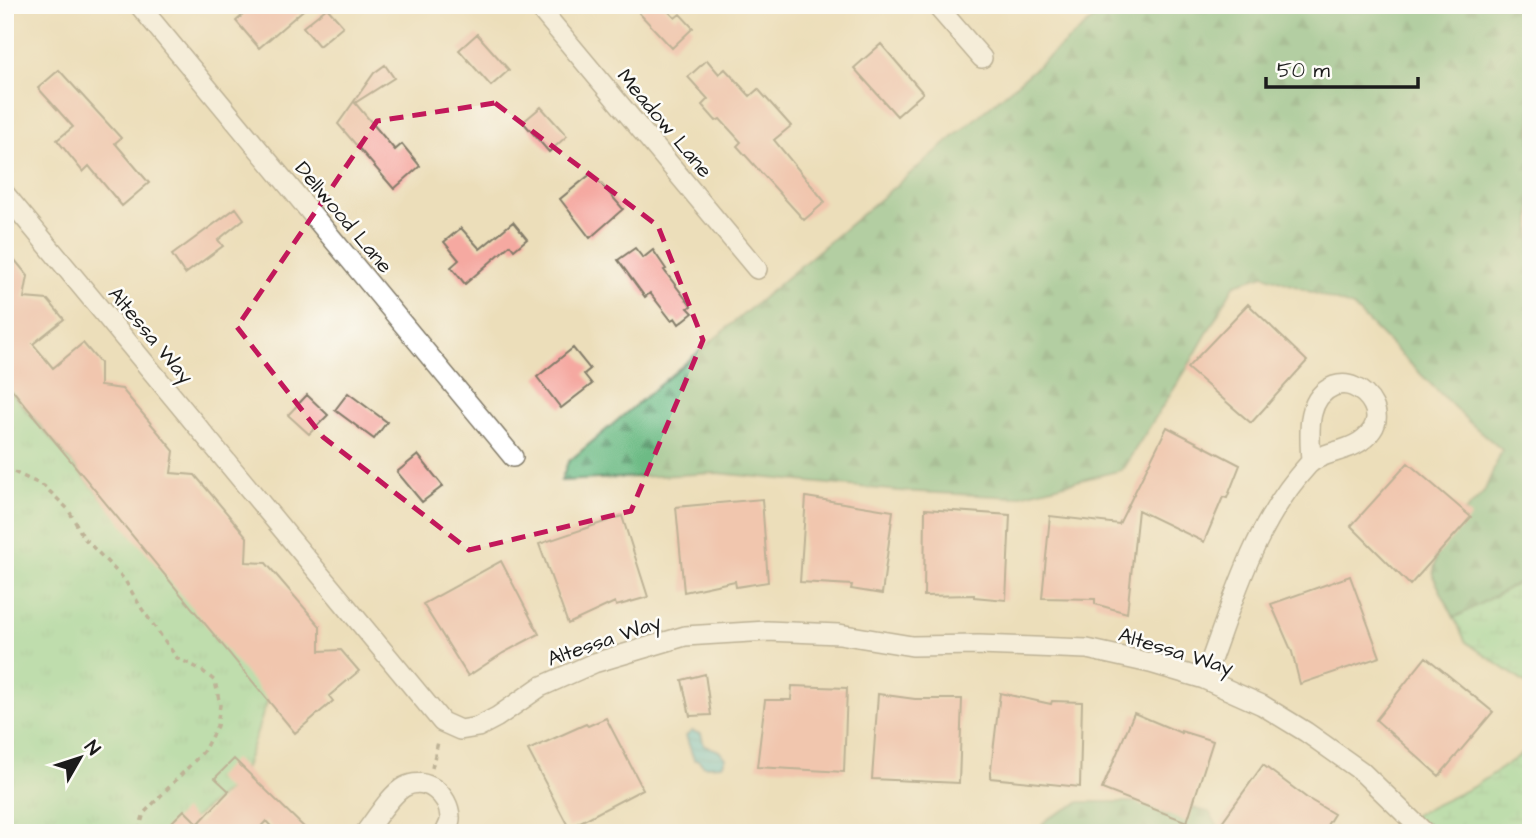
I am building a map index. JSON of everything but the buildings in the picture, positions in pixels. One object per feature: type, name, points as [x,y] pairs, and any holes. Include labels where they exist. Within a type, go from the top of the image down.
[{"type":"street","name":"Dellwood Lane","points":[[139,5],[513,457]]},
{"type":"street","name":"Meadow Lane","points":[[537,5],[757,269]]},
{"type":"street","points":[[936,5],[982,58]]},
{"type":"street","name":"Altessa Way","points":[[5,194],[442,722],[460,730],[478,727],[540,687],[594,663],[685,636],[767,631],[839,634],[912,646],[979,645],[1087,649],[1204,679],[1262,705],[1361,771],[1425,833]]},
{"type":"street","points":[[1204,679],[1258,536],[1286,490],[1311,462]]},
{"type":"street","points":[[365,833],[401,788],[424,783],[436,790],[446,801],[451,819],[445,833]]},
{"type":"path","points":[[5,468],[44,486],[68,509],[84,538],[124,579],[177,658],[200,669],[215,681],[219,705],[217,726],[202,752],[144,813],[138,833]]},
{"type":"path","points":[[428,785],[436,747],[445,723]]},
{"type":"highlighted area","points":[[495,103],[658,226],[703,340],[631,511],[469,550],[323,437],[237,327],[377,121]]},
{"type":"green space","points":[[1110,5],[1531,5],[1531,576],[1454,618],[1433,576],[1439,539],[1484,492],[1502,450],[1468,421],[1353,307],[1264,275],[1235,284],[1186,370],[1122,470],[1013,497],[899,491],[717,473],[561,481],[568,462]]},
{"type":"green space","points":[[5,385],[270,693],[241,779],[176,833],[5,833],[5,691],[10,682],[5,668]]},
{"type":"green space","points":[[1531,576],[1531,687],[1466,642],[1454,618]]},
{"type":"green space","points":[[1531,748],[1531,833],[1388,833],[1414,815],[1475,786]]},
{"type":"green space","points":[[1080,802],[1169,802],[1209,812],[1222,833],[1036,833],[1047,819]]},
{"type":"water","points":[[692,731],[701,734],[704,745],[720,751],[726,758],[722,765],[704,766],[694,760],[686,736]]}]
